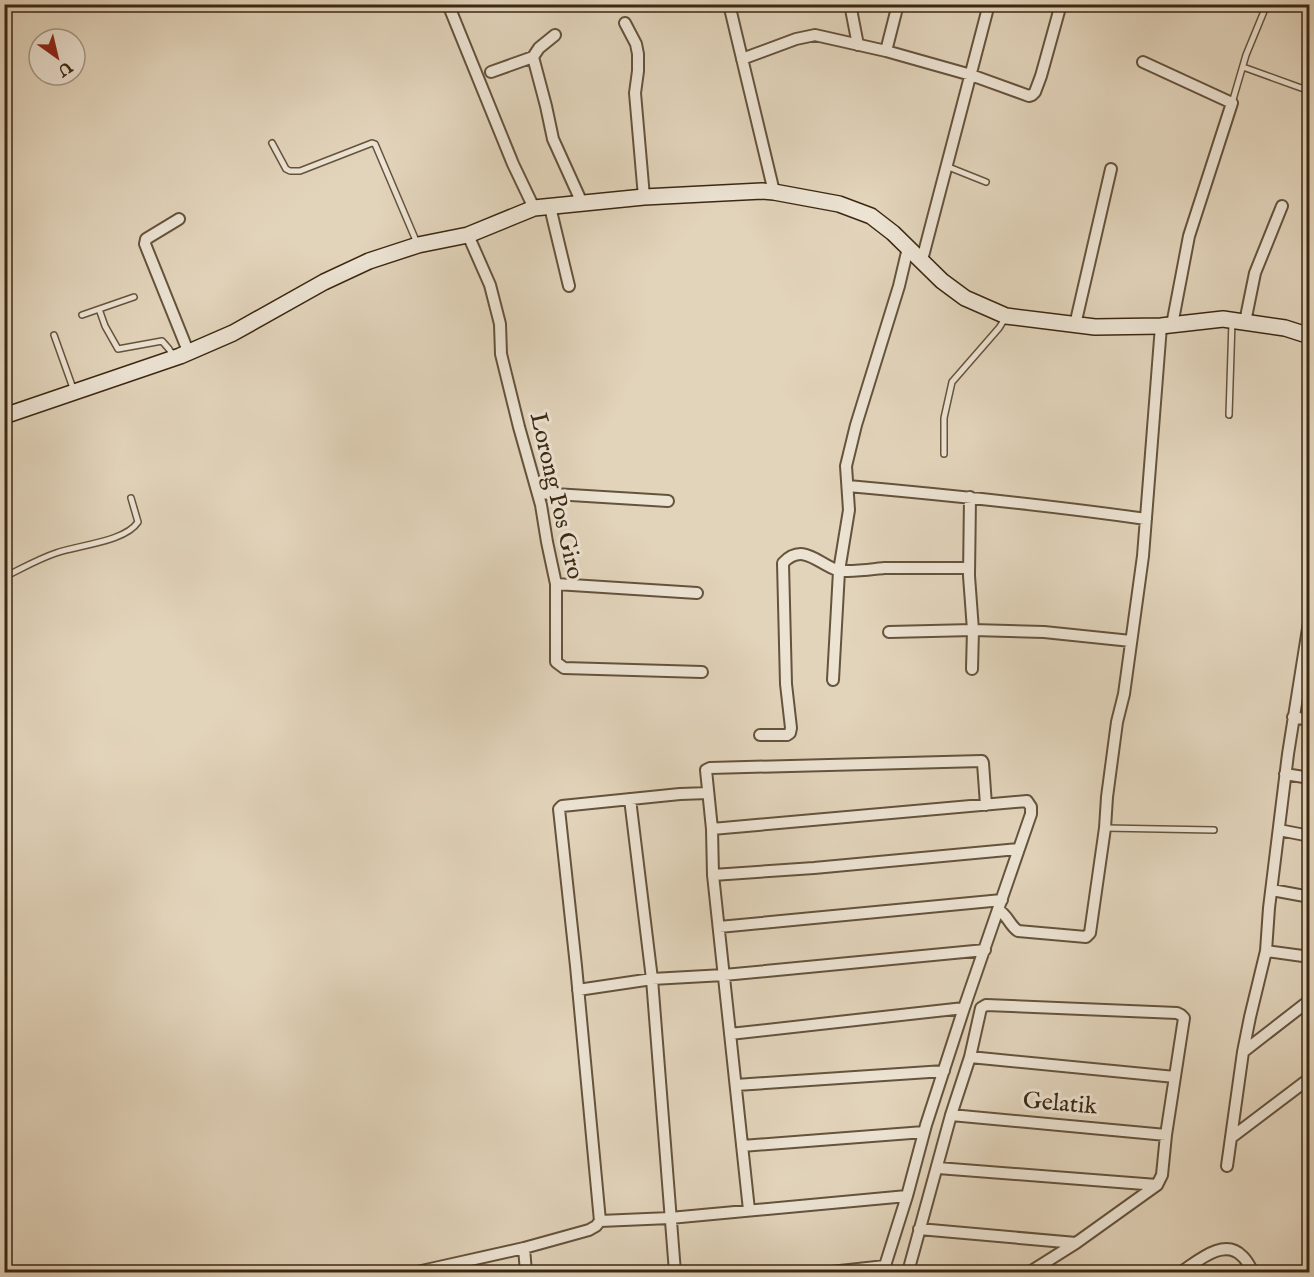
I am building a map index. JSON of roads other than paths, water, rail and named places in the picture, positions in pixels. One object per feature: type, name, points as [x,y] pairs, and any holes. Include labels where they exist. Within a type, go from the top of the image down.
[{"type":"main road","points":[[4,416],[174,358],[233,333],[333,278],[369,261],[418,245],[468,235],[534,208],[644,197],[762,191],[839,204],[871,216],[893,232],[942,281],[965,298],[1006,316],[1095,327],[1167,325],[1222,319],[1285,328],[1310,336]]},
{"type":"street","points":[[448,4],[513,164],[534,208]]},
{"type":"street","points":[[729,4],[774,192]]},
{"type":"street","points":[[850,4],[858,45]]},
{"type":"street","points":[[886,51],[898,4]]},
{"type":"street","points":[[922,260],[989,4]]},
{"type":"street","points":[[742,59],[796,39],[816,35],[886,51],[971,75],[1029,96],[1035,92],[1041,76],[1060,4]]},
{"type":"street","points":[[625,23],[636,44],[638,54],[635,93],[644,197]]},
{"type":"street","points":[[491,72],[533,57],[539,48],[555,35]]},
{"type":"street","points":[[533,57],[553,139],[582,203]]},
{"type":"street","points":[[1000,905],[1013,927],[1018,930],[1087,937],[1090,933],[1117,722],[1124,694],[1143,556],[1155,391],[1167,325],[1189,237],[1232,103],[1143,62]]},
{"type":"street","points":[[1075,325],[1111,169]]},
{"type":"street","points":[[1239,321],[1255,273],[1282,206]]},
{"type":"street","points":[[550,207],[569,286]]},
{"type":"street","points":[[178,219],[146,239],[145,244],[188,351]]},
{"type":"street","name":"Lorong Pos Giro","points":[[468,235],[490,285],[500,324],[501,354],[538,493],[556,584],[558,664],[564,668],[702,672]]},
{"type":"street","points":[[833,680],[839,571],[849,510],[846,466],[908,248]]},
{"type":"street","points":[[848,486],[1046,505],[1146,519]]},
{"type":"street","points":[[538,493],[668,501]]},
{"type":"street","points":[[970,497],[969,568],[973,630],[972,669]]},
{"type":"street","points":[[760,735],[787,735],[791,728],[786,684],[783,563],[792,555],[809,555],[839,571],[885,568],[969,568]]},
{"type":"street","points":[[556,584],[697,593]]},
{"type":"street","points":[[1227,1167],[1243,1052],[1266,951],[1285,774],[1310,616]]},
{"type":"street","points":[[889,632],[973,630],[1044,632],[1131,641]]},
{"type":"street","points":[[1293,717],[1310,720]]},
{"type":"street","points":[[749,1210],[719,927],[706,770],[710,768],[982,761],[986,805]]},
{"type":"street","points":[[1285,774],[1310,778]]},
{"type":"street","points":[[417,1272],[444,1269],[589,1230],[600,1221],[559,809],[562,806],[708,793]]},
{"type":"street","points":[[630,799],[652,979],[675,1272]]},
{"type":"street","points":[[712,829],[1027,801],[1032,809],[924,1132],[884,1269],[831,1272]]},
{"type":"street","points":[[1279,830],[1310,836]]},
{"type":"street","points":[[714,875],[1019,849]]},
{"type":"street","points":[[1272,890],[1310,897]]},
{"type":"street","points":[[719,927],[1000,905]]},
{"type":"street","points":[[578,990],[652,979],[724,975],[985,950]]},
{"type":"street","points":[[1266,951],[1310,957]]},
{"type":"street","points":[[1243,1052],[1310,1000]]},
{"type":"street","points":[[908,1272],[951,1115],[970,1058],[981,1008],[986,1005],[1178,1013],[1184,1018],[1162,1175],[1157,1185],[1076,1243],[1029,1272]]},
{"type":"street","points":[[730,1034],[964,1008]]},
{"type":"street","points":[[970,1058],[1175,1077]]},
{"type":"street","points":[[736,1085],[944,1071]]},
{"type":"street","points":[[1232,1137],[1310,1078]]},
{"type":"street","name":"Gelatik","points":[[951,1115],[1166,1135]]},
{"type":"street","points":[[742,1146],[924,1132]]},
{"type":"street","points":[[938,1167],[1157,1185]]},
{"type":"street","points":[[600,1221],[670,1218],[907,1196]]},
{"type":"street","points":[[919,1229],[1076,1243]]},
{"type":"street","points":[[524,1248],[526,1272]]},
{"type":"street","points":[[1181,1272],[1212,1252],[1222,1249],[1233,1250],[1242,1255],[1253,1272]]},
{"type":"lane","points":[[1232,103],[1246,55],[1267,4]]},
{"type":"lane","points":[[1243,67],[1304,89]]},
{"type":"lane","points":[[272,143],[286,169],[290,171],[300,171],[372,143],[375,144],[418,245]]},
{"type":"lane","points":[[946,166],[986,182]]},
{"type":"lane","points":[[82,315],[134,297]]},
{"type":"lane","points":[[99,309],[117,349],[162,341],[174,358]]},
{"type":"lane","points":[[944,454],[944,418],[952,382],[999,328],[1006,316]]},
{"type":"lane","points":[[1229,415],[1239,321]]},
{"type":"lane","points":[[54,335],[74,393]]},
{"type":"lane","points":[[4,577],[56,553],[115,538],[131,530],[138,522],[131,498]]},
{"type":"lane","points":[[1105,828],[1214,830]]}]
